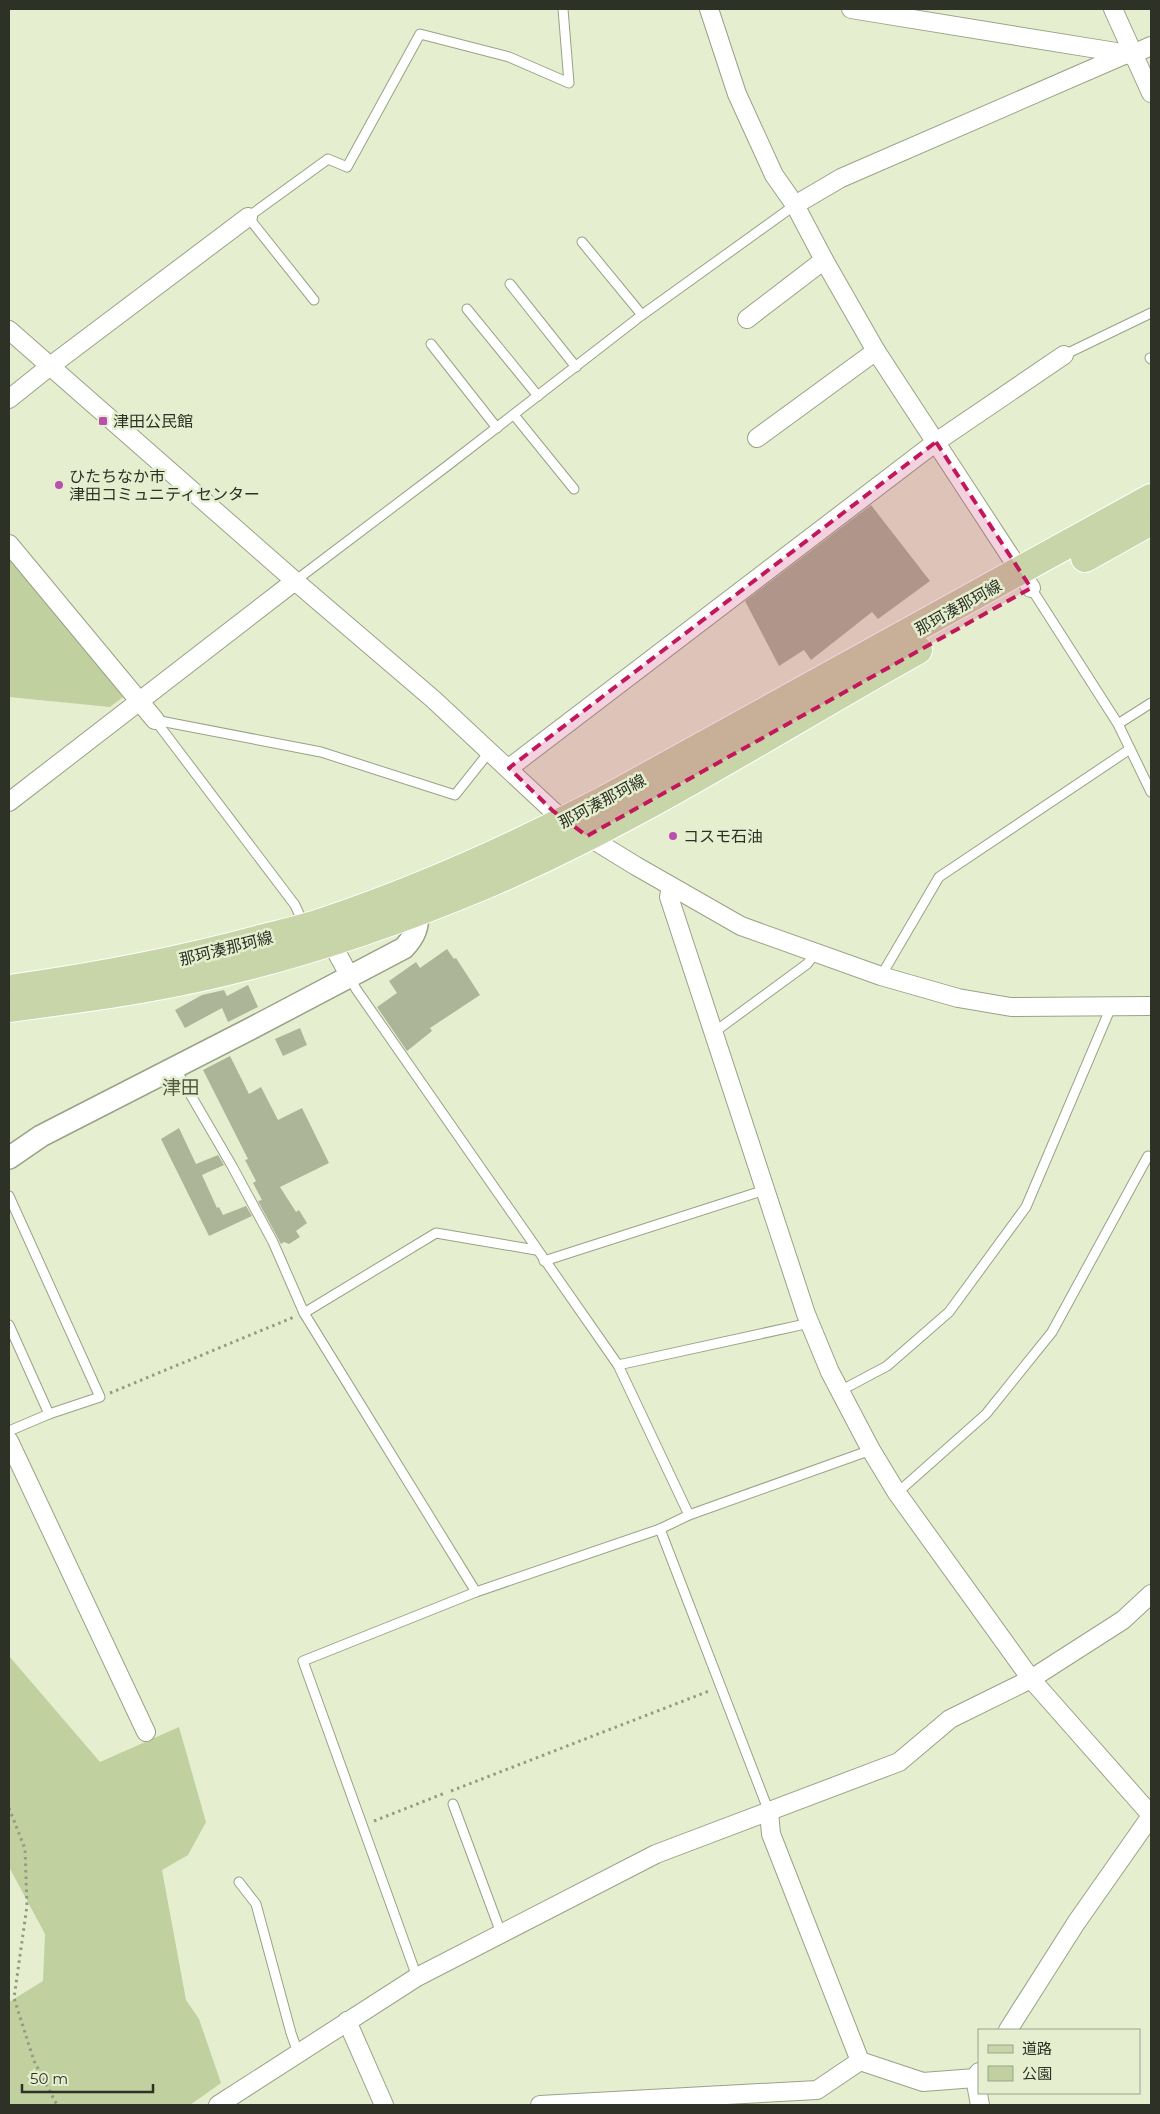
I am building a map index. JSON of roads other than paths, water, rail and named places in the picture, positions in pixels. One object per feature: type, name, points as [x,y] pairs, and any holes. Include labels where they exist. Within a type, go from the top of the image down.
[{"type":"main road","name":"那珂湊那珂線","points":[[9,1008],[147,988],[207,975],[331,942],[418,912],[488,883],[588,836],[1026,580],[1151,498]]},
{"type":"main road","name":"那珂湊那珂線","points":[[9,989],[197,957],[304,927],[410,891],[520,844],[1026,580],[1151,521]]},
{"type":"street","points":[[709,9],[737,94],[774,175],[795,205],[876,351],[1026,580]]},
{"type":"street","points":[[851,9],[1128,54]]},
{"type":"street","points":[[1113,9],[1128,54],[1151,93]]},
{"type":"street","points":[[795,205],[841,178],[1128,54],[1151,46]]},
{"type":"street","points":[[9,399],[49,366],[248,217]]},
{"type":"street","points":[[747,319],[824,260]]},
{"type":"street","points":[[9,330],[295,581],[433,699],[553,811],[588,836],[671,886],[741,926],[881,976],[958,998],[1011,1007],[1151,1006]]},
{"type":"street","points":[[757,438],[876,351]]},
{"type":"street","points":[[509,768],[936,442],[1064,355]]},
{"type":"street","points":[[9,544],[140,700],[154,720]]},
{"type":"street","points":[[9,802],[295,581]]},
{"type":"street","points":[[671,886],[669,897],[810,1323],[830,1372],[871,1450],[897,1493],[1031,1679],[1151,1815],[1076,1923],[1009,2029]]},
{"type":"street","points":[[9,1158],[40,1136],[175,1068],[404,948],[413,937],[418,926],[418,912]]},
{"type":"street","points":[[331,942],[350,977]]},
{"type":"street","points":[[9,1441],[146,1732]]},
{"type":"street","points":[[218,2105],[417,1977],[656,1854],[899,1762],[950,1720],[1031,1679],[1123,1620],[1151,1594]]},
{"type":"street","points":[[769,1812],[771,1834],[860,2061]]},
{"type":"street","points":[[347,2021],[384,2105]]},
{"type":"street","points":[[860,2061],[923,2082],[977,2075]]},
{"type":"street","points":[[540,2105],[761,2099],[817,2090],[860,2061]]},
{"type":"lane","points":[[314,300],[248,217],[328,159],[347,167],[420,34],[509,56],[569,83],[563,9]]},
{"type":"lane","points":[[295,581],[642,315],[795,205]]},
{"type":"lane","points":[[582,242],[642,315]]},
{"type":"lane","points":[[510,284],[576,367]]},
{"type":"lane","points":[[467,309],[538,396]]},
{"type":"lane","points":[[1064,355],[1151,313]]},
{"type":"lane","points":[[431,344],[497,428]]},
{"type":"lane","points":[[514,415],[574,489]]},
{"type":"lane","points":[[1026,580],[1118,724],[1151,792]]},
{"type":"lane","points":[[1118,724],[1151,702]]},
{"type":"lane","points":[[154,720],[321,752],[454,795],[490,751]]},
{"type":"lane","points":[[154,720],[296,905],[304,927]]},
{"type":"lane","points":[[881,976],[939,877],[1130,748]]},
{"type":"lane","points":[[714,1033],[807,964],[815,954]]},
{"type":"lane","points":[[350,977],[356,989],[536,1250],[618,1365],[689,1515]]},
{"type":"lane","points":[[840,1391],[887,1366],[949,1312],[1026,1207],[1112,1007]]},
{"type":"lane","points":[[175,1068],[232,1166],[273,1242],[304,1313],[476,1592]]},
{"type":"lane","points":[[897,1493],[986,1414],[1052,1332],[1150,1154]]},
{"type":"lane","points":[[544,1261],[765,1190]]},
{"type":"lane","points":[[9,1196],[100,1397],[49,1414],[9,1431]]},
{"type":"lane","points":[[304,1313],[436,1233],[536,1250]]},
{"type":"lane","points":[[618,1365],[810,1323]]},
{"type":"lane","points":[[9,1325],[49,1414]]},
{"type":"lane","points":[[417,1977],[302,1661],[476,1592],[660,1529],[689,1515],[871,1450]]},
{"type":"lane","points":[[660,1529],[769,1812]]},
{"type":"lane","points":[[453,1804],[501,1933]]},
{"type":"lane","points":[[239,1882],[256,1904],[291,2033],[298,2052]]},
{"type":"place","name":"津田公民館","points":[[103,421]]},
{"type":"place","name":"ひたちなか市 津田コミュニティセンター","points":[[59,485]]},
{"type":"place","name":"コスモ石油","points":[[673,836]]},
{"type":"district","name":"津田","points":[[181,1087]]}]
